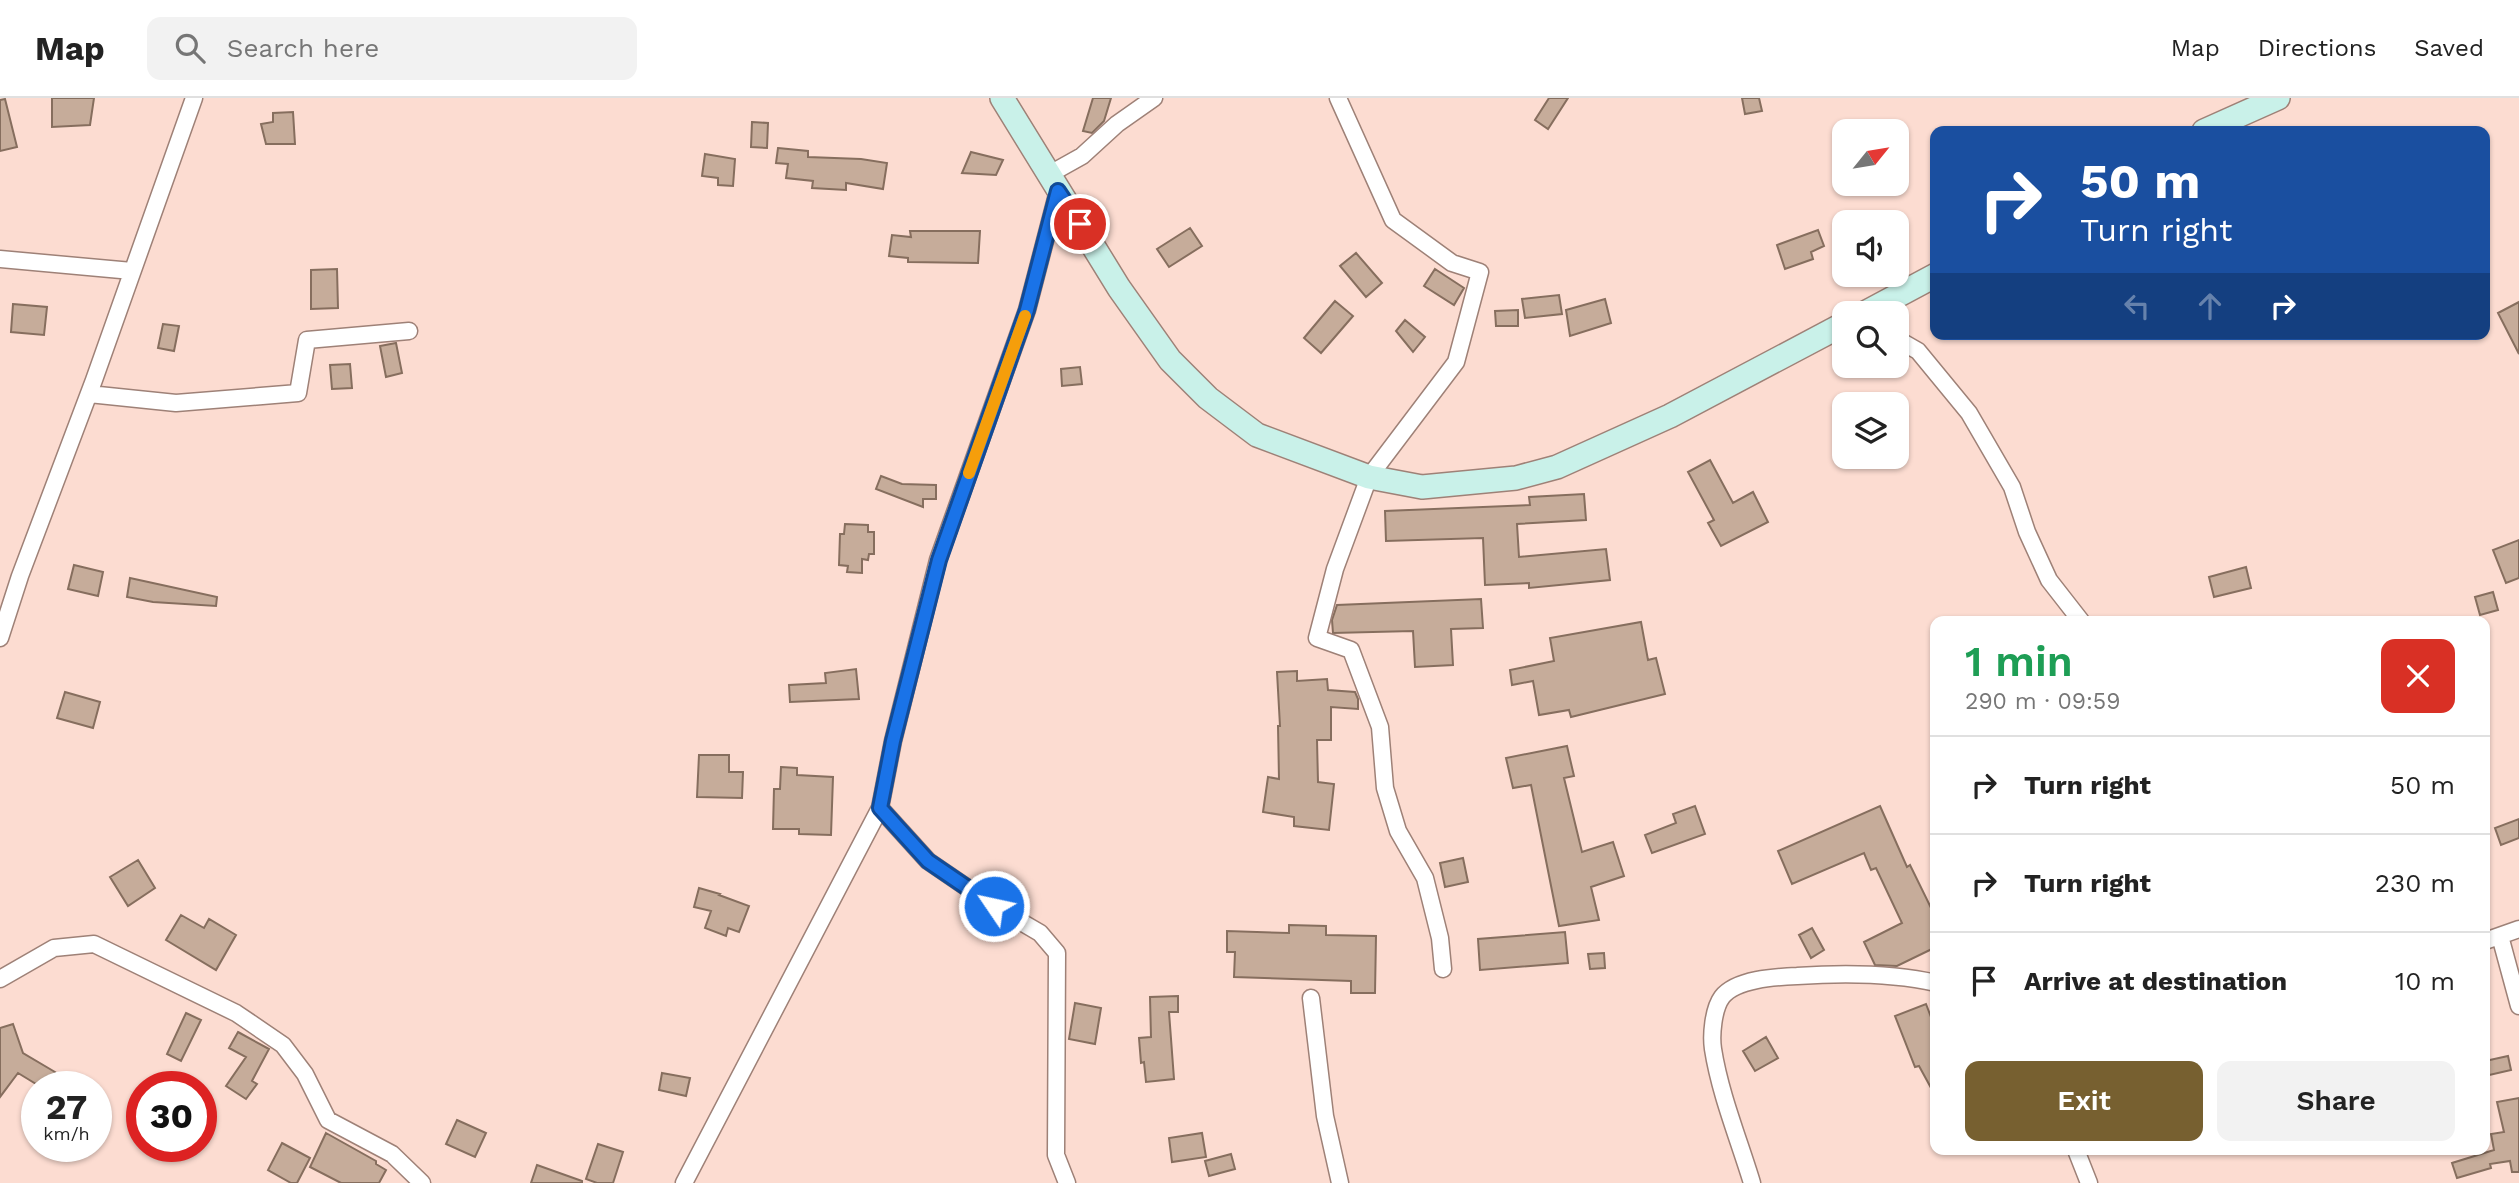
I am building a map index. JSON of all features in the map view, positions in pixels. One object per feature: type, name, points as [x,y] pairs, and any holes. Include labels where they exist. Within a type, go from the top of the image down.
[{"type":"street","points":[[0,638],[20,576],[89,394],[194,98]]},
{"type":"street","points":[[1002,98],[1053,183],[1170,360],[1208,398],[1257,435],[1369,477],[1422,487],[1516,478],[1557,467],[1670,416],[1832,331]]},
{"type":"street","points":[[684,1183],[880,808],[893,741],[939,560],[1027,310],[1053,183],[1117,124],[1154,98]]},
{"type":"street","points":[[1338,98],[1393,220],[1452,263],[1480,272],[1456,362],[1369,477],[1335,569],[1317,638],[1350,650],[1362,676],[1381,727],[1385,788],[1398,831],[1425,878],[1440,938],[1443,969]]},
{"type":"street","points":[[2215,126],[2278,98]]},
{"type":"street","points":[[0,259],[132,271]]},
{"type":"street","points":[[1887,301],[1930,278]]},
{"type":"street","points":[[89,394],[176,403],[298,393],[307,340],[409,331]]},
{"type":"street","points":[[1909,346],[1918,351],[1969,413],[2012,487],[2026,532],[2049,580],[2077,616]]},
{"type":"street","points":[[880,808],[928,861],[994,906],[1040,933],[1057,953],[1056,1155],[1067,1183]]},
{"type":"street","points":[[2519,929],[2493,938],[2519,1006]]},
{"type":"street","points":[[0,979],[54,948],[94,944],[236,1013],[283,1045],[305,1074],[328,1119],[392,1154],[422,1183]]},
{"type":"street","points":[[1752,1183],[1712,1048],[1715,1017],[1721,999],[1733,988],[1769,977],[1866,976],[1916,978],[1930,982]]},
{"type":"street","points":[[1311,998],[1325,1116],[1340,1183]]},
{"type":"street","points":[[2078,1155],[2089,1183]]},
{"type":"building","points":[[52,98],[94,98],[90,125],[52,127]]},
{"type":"building","points":[[1093,98],[1111,98],[1104,121],[1092,133],[1083,131]]},
{"type":"building","points":[[1549,98],[1568,98],[1548,129],[1535,120]]},
{"type":"building","points":[[1742,98],[1759,98],[1762,111],[1745,114]]},
{"type":"building","points":[[5,99],[17,147],[0,151],[0,100]]},
{"type":"building","points":[[293,112],[295,144],[266,144],[261,124],[273,122],[273,113]]},
{"type":"building","points":[[752,122],[768,123],[767,148],[751,147]]},
{"type":"building","points":[[778,148],[808,151],[808,157],[887,163],[883,189],[846,183],[846,190],[812,188],[813,181],[786,178],[788,164],[776,163]]},
{"type":"building","points":[[971,152],[1003,160],[996,175],[962,173]]},
{"type":"building","points":[[705,154],[735,159],[733,186],[718,185],[718,178],[702,176]]},
{"type":"building","points":[[1190,228],[1202,246],[1169,267],[1157,249]]},
{"type":"building","points":[[1818,230],[1824,246],[1811,252],[1813,259],[1785,269],[1777,245]]},
{"type":"building","points":[[910,231],[980,231],[978,263],[908,262],[908,258],[889,256],[892,235],[911,237]]},
{"type":"building","points":[[1356,253],[1382,283],[1366,297],[1340,266]]},
{"type":"building","points":[[337,269],[338,308],[311,309],[311,270]]},
{"type":"building","points":[[1435,269],[1464,288],[1454,305],[1424,286]]},
{"type":"building","points":[[1559,295],[1562,314],[1525,318],[1522,299]]},
{"type":"building","points":[[1605,299],[1611,323],[1570,336],[1566,310]]},
{"type":"building","points":[[1335,301],[1353,316],[1321,353],[1304,338]]},
{"type":"building","points":[[2519,302],[2519,354],[2498,313]]},
{"type":"building","points":[[13,304],[47,307],[44,335],[11,332]]},
{"type":"building","points":[[1518,310],[1518,326],[1496,326],[1495,311]]},
{"type":"building","points":[[1405,320],[1425,337],[1413,352],[1396,331]]},
{"type":"building","points":[[163,324],[179,326],[174,351],[158,348]]},
{"type":"building","points":[[396,343],[402,373],[386,377],[380,346]]},
{"type":"building","points":[[350,364],[352,388],[332,389],[330,365]]},
{"type":"building","points":[[1080,367],[1082,384],[1062,386],[1061,369]]},
{"type":"building","points":[[1710,460],[1733,503],[1753,492],[1768,522],[1721,546],[1708,523],[1714,520],[1688,472]]},
{"type":"building","points":[[881,476],[902,484],[936,485],[936,499],[923,499],[923,507],[876,489]]},
{"type":"building","points":[[1584,494],[1586,520],[1517,524],[1519,557],[1606,549],[1610,580],[1529,588],[1529,583],[1485,585],[1483,538],[1386,541],[1385,511],[1530,505],[1529,497]]},
{"type":"building","points":[[845,524],[868,525],[868,532],[874,532],[874,554],[869,554],[868,560],[862,559],[862,573],[847,572],[848,566],[839,565],[840,534],[844,534]]},
{"type":"building","points":[[2519,540],[2519,578],[2506,583],[2493,550]]},
{"type":"building","points":[[74,565],[103,572],[98,596],[68,589]]},
{"type":"building","points":[[2246,567],[2251,588],[2214,597],[2209,577]]},
{"type":"building","points":[[130,578],[217,597],[216,606],[153,602],[127,597]]},
{"type":"building","points":[[2493,592],[2498,610],[2480,615],[2475,597]]},
{"type":"building","points":[[1481,599],[1483,628],[1451,629],[1453,665],[1415,667],[1413,631],[1333,633],[1332,620],[1337,605]]},
{"type":"building","points":[[1641,622],[1648,660],[1656,658],[1665,694],[1571,717],[1569,710],[1539,715],[1533,681],[1512,685],[1510,670],[1554,661],[1550,638]]},
{"type":"building","points":[[856,669],[859,699],[790,702],[789,685],[826,683],[825,673]]},
{"type":"building","points":[[1297,671],[1297,681],[1327,679],[1328,690],[1355,692],[1358,699],[1358,709],[1331,707],[1331,740],[1317,740],[1318,782],[1334,784],[1329,830],[1294,826],[1294,817],[1263,812],[1268,777],[1279,779],[1277,672]]},
{"type":"building","points":[[65,692],[100,702],[93,728],[57,718]]},
{"type":"building","points":[[1567,746],[1574,776],[1564,778],[1582,852],[1613,842],[1624,876],[1591,887],[1599,920],[1559,926],[1531,785],[1513,788],[1506,758]]},
{"type":"building","points":[[699,755],[729,755],[729,772],[743,772],[742,798],[697,797]]},
{"type":"building","points":[[781,767],[797,768],[797,775],[833,777],[831,835],[799,834],[799,829],[773,829],[774,789],[780,789]]},
{"type":"building","points":[[1695,806],[1705,834],[1652,853],[1645,835],[1676,823],[1673,814]]},
{"type":"building","points":[[1880,806],[1907,867],[1910,865],[1930,906],[1930,950],[1897,966],[1875,965],[1864,942],[1902,923],[1876,868],[1871,870],[1864,853],[1792,884],[1778,851]]},
{"type":"building","points":[[2519,819],[2519,838],[2501,845],[2495,828]]},
{"type":"building","points":[[1463,858],[1468,882],[1445,887],[1440,863]]},
{"type":"building","points":[[138,860],[155,888],[128,906],[110,877]]},
{"type":"building","points":[[699,888],[749,906],[739,932],[728,928],[726,936],[705,928],[711,911],[694,907]]},
{"type":"building","points":[[181,915],[204,928],[209,919],[236,935],[216,970],[166,940]]},
{"type":"building","points":[[1289,925],[1326,926],[1326,935],[1376,936],[1375,993],[1351,993],[1351,981],[1234,977],[1235,952],[1227,952],[1227,931],[1289,933]]},
{"type":"building","points":[[1812,928],[1824,950],[1811,958],[1799,935]]},
{"type":"building","points":[[1565,932],[1568,963],[1480,970],[1478,939]]},
{"type":"building","points":[[1604,953],[1605,968],[1590,969],[1588,954]]},
{"type":"building","points":[[1178,996],[1178,1012],[1169,1012],[1174,1079],[1146,1082],[1139,1038],[1151,1037],[1150,997]]},
{"type":"building","points":[[1075,1003],[1101,1008],[1095,1044],[1069,1039]]},
{"type":"building","points":[[1926,1004],[1930,1014],[1930,1086],[1919,1066],[1915,1067],[1895,1016]]},
{"type":"building","points":[[186,1013],[201,1020],[181,1061],[167,1054]]},
{"type":"building","points":[[13,1024],[23,1053],[53,1071],[21,1071],[21,1075],[18,1073],[0,1097],[0,1028]]},
{"type":"building","points":[[238,1032],[269,1049],[252,1081],[257,1084],[246,1099],[226,1086],[246,1057],[229,1048]]},
{"type":"building","points":[[1766,1037],[1778,1058],[1755,1071],[1743,1051]]},
{"type":"building","points":[[2508,1056],[2511,1070],[2490,1075],[2490,1060]]},
{"type":"building","points":[[662,1073],[690,1078],[686,1096],[659,1090]]},
{"type":"building","points":[[2519,1098],[2519,1172],[2512,1172],[2510,1161],[2490,1164],[2491,1168],[2457,1178],[2452,1163],[2478,1155],[2490,1155],[2490,1151],[2494,1150],[2491,1134],[2504,1132],[2497,1102]]},
{"type":"building","points":[[457,1120],[486,1133],[475,1157],[446,1144]]},
{"type":"building","points":[[326,1133],[376,1161],[376,1164],[386,1170],[379,1183],[341,1183],[310,1167]]},
{"type":"building","points":[[1202,1133],[1206,1157],[1172,1162],[1169,1138]]},
{"type":"building","points":[[282,1143],[310,1158],[297,1183],[291,1183],[268,1170]]},
{"type":"building","points":[[598,1144],[623,1152],[613,1183],[597,1183],[586,1179]]},
{"type":"building","points":[[1231,1154],[1235,1169],[1209,1176],[1205,1161]]},
{"type":"building","points":[[537,1165],[582,1181],[582,1183],[531,1183]]},
{"type":"slow traffic","points":[[969,473],[1025,316]]},
{"type":"route","points":[[994,906],[928,861],[880,808],[893,741],[939,560],[1027,310],[1058,191],[1080,224]]}]
